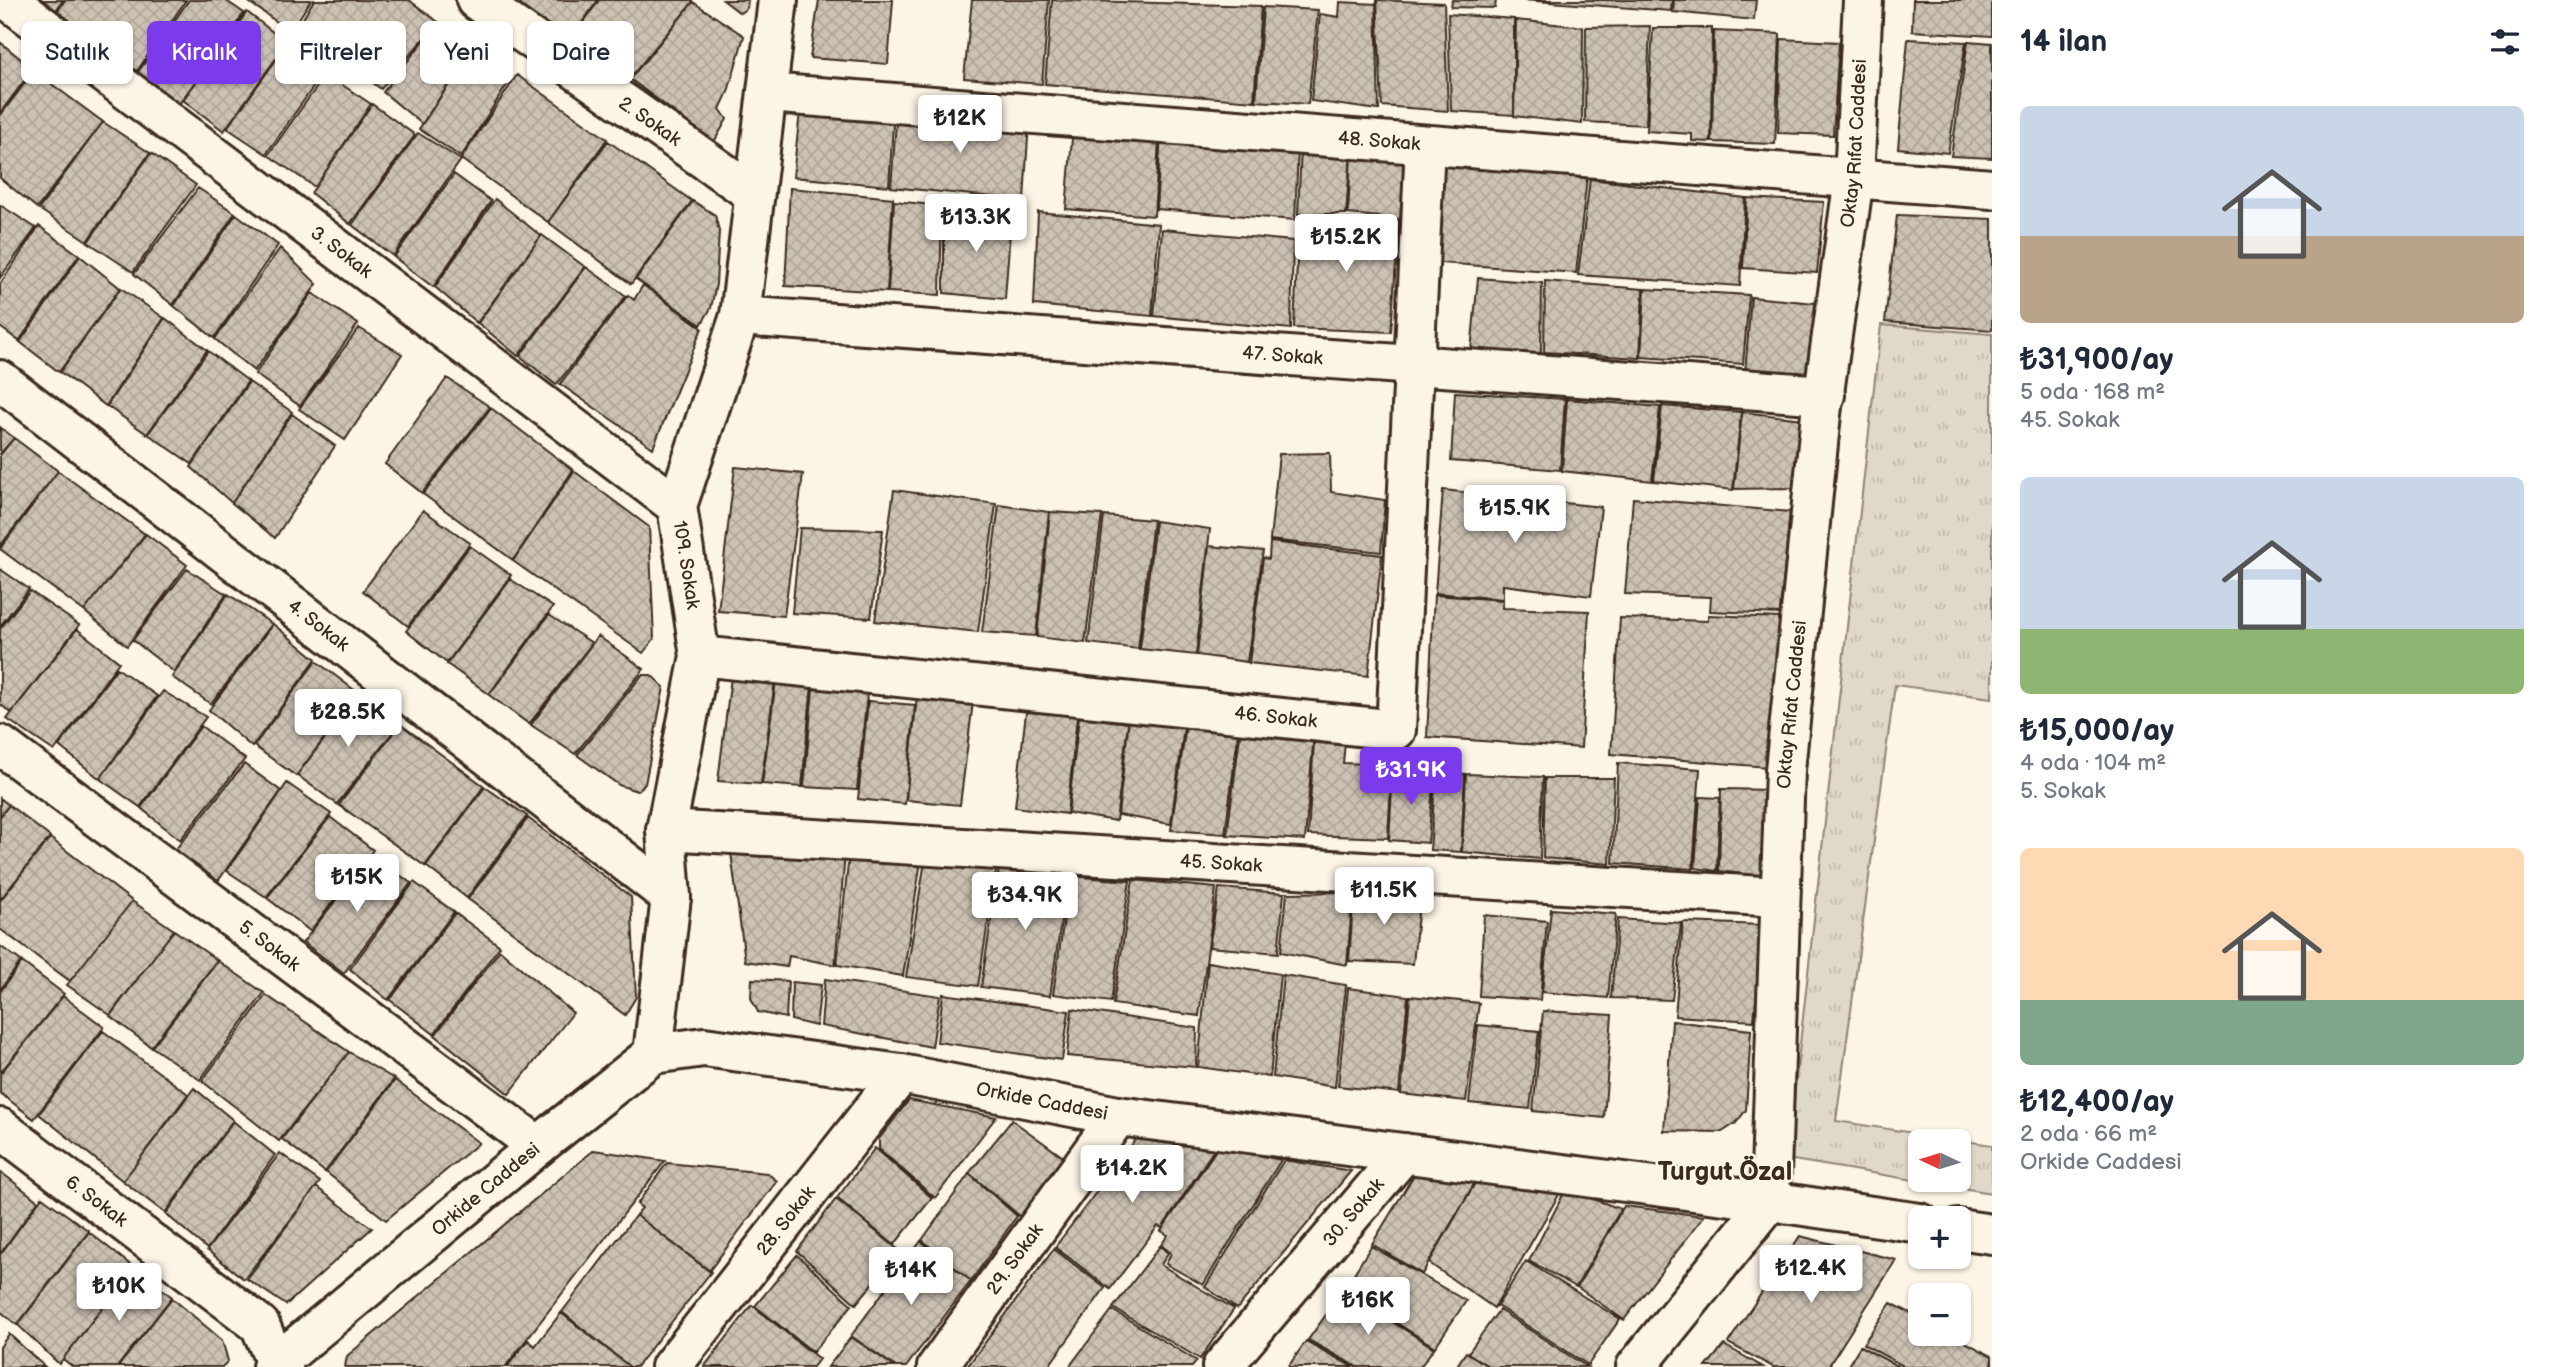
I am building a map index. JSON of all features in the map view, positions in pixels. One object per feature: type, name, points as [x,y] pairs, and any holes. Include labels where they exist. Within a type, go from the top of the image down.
[{"type":"street","name":"3. Sokak","points":[[8,0],[677,506]]},
{"type":"street","name":"2. Sokak","points":[[476,0],[754,194]]},
{"type":"street","name":"109. Sokak","points":[[653,1054],[671,897],[666,831],[700,656],[677,506],[740,317],[778,0]]},
{"type":"street","name":"Oktay Rıfat Caddesi","points":[[1770,1201],[1785,770],[1821,414],[1854,178],[1863,0]]},
{"type":"street","name":"48. Sokak","points":[[766,93],[1992,189]]},
{"type":"street","name":"46. Sokak","points":[[700,656],[1396,730],[1425,145]]},
{"type":"street","name":"47. Sokak","points":[[740,317],[1825,395]]},
{"type":"street","name":"4. Sokak","points":[[0,380],[671,897]]},
{"type":"street","name":"5. Sokak","points":[[0,745],[538,1146]]},
{"type":"street","name":"45. Sokak","points":[[666,831],[1779,897]]},
{"type":"street","name":"Orkide Caddesi","points":[[277,1366],[538,1146],[653,1054],[704,1047],[901,1074],[1118,1116],[1908,1221]]},
{"type":"street","name":"28. Sokak","points":[[671,1367],[901,1074]]},
{"type":"street","name":"29. Sokak","points":[[937,1367],[1118,1116]]},
{"type":"street","name":"6. Sokak","points":[[0,1128],[260,1325],[277,1366]]},
{"type":"street","name":"30. Sokak","points":[[1222,1367],[1404,1153]]},
{"type":"street","points":[[1636,1367],[1770,1201]]},
{"type":"street","points":[[1971,1231],[1992,1234]]},
{"type":"green space","points":[[1881,325],[1992,334],[1992,698],[1895,685],[1836,1121],[1908,1132],[1908,1179],[1787,1159]]},
{"type":"green space","points":[[1971,1142],[1992,1145],[1992,1193],[1971,1190]]},
{"type":"building","points":[[39,0],[63,0],[55,12]]},
{"type":"building","points":[[65,0],[186,0],[172,21],[147,21],[147,57],[137,71],[133,68],[133,21],[69,21],[57,12]]},
{"type":"building","points":[[189,0],[225,0],[244,13],[238,21],[174,21]]},
{"type":"building","points":[[311,0],[297,21],[275,21],[249,2]]},
{"type":"building","points":[[314,0],[409,0],[437,21],[420,21],[420,43],[406,60],[406,21],[302,21]]},
{"type":"building","points":[[523,0],[598,0],[583,21],[543,21],[518,6]]},
{"type":"building","points":[[599,0],[693,2],[634,73],[634,21],[584,21]]},
{"type":"building","points":[[723,0],[748,0],[747,8],[740,13]]},
{"type":"building","points":[[819,0],[893,0],[888,64],[810,58]]},
{"type":"building","points":[[972,0],[1049,0],[1042,84],[964,78]]},
{"type":"building","points":[[1052,0],[1261,6],[1254,101],[1045,84]]},
{"type":"building","points":[[1377,0],[1444,3],[1448,111],[1382,106]]},
{"type":"building","points":[[1452,0],[1496,0],[1495,8],[1451,7]]},
{"type":"building","points":[[1522,0],[1672,0],[1671,11]]},
{"type":"building","points":[[1674,0],[1756,0],[1754,20],[1673,12]]},
{"type":"building","points":[[1913,0],[1992,0],[1992,36],[1912,31]]},
{"type":"building","points":[[693,2],[744,36],[728,92],[720,109],[727,119],[714,142],[634,82],[634,74]]},
{"type":"building","points":[[1340,2],[1376,4],[1379,110],[1311,101],[1320,14],[1339,17]]},
{"type":"building","points":[[1263,7],[1318,10],[1308,104],[1256,101]]},
{"type":"building","points":[[247,12],[259,21],[240,21]]},
{"type":"building","points":[[1448,14],[1514,19],[1514,115],[1451,111]]},
{"type":"building","points":[[1516,20],[1583,27],[1582,124],[1514,116]]},
{"type":"building","points":[[261,23],[275,34],[275,60],[261,79]]},
{"type":"building","points":[[1650,26],[1646,125],[1585,122],[1586,27]]},
{"type":"building","points":[[1653,28],[1712,28],[1711,142],[1692,141],[1692,134],[1647,131]]},
{"type":"building","points":[[1714,31],[1780,34],[1775,144],[1712,142]]},
{"type":"building","points":[[1781,39],[1839,42],[1833,135],[1778,133]]},
{"type":"building","points":[[1908,39],[1966,42],[1948,153],[1898,148]]},
{"type":"building","points":[[1968,41],[1992,43],[1992,158],[1951,156]]},
{"type":"building","points":[[0,42],[21,59],[22,84],[0,113]]},
{"type":"building","points":[[420,46],[420,84],[449,84],[422,124],[383,92],[389,84],[406,84],[406,63]]},
{"type":"building","points":[[147,59],[147,79],[138,72]]},
{"type":"building","points":[[275,61],[275,84],[315,84],[266,154],[227,128]]},
{"type":"building","points":[[517,75],[607,139],[548,222],[461,159]]},
{"type":"building","points":[[24,84],[52,84],[103,122],[37,208],[0,178],[0,116]]},
{"type":"building","points":[[153,84],[193,84],[179,104]]},
{"type":"building","points":[[195,84],[258,84],[224,131],[183,100]]},
{"type":"building","points":[[319,84],[341,84],[371,104],[315,187],[268,155]]},
{"type":"building","points":[[449,84],[507,84],[461,157],[419,129]]},
{"type":"building","points":[[801,102],[894,110],[889,186],[793,177]]},
{"type":"building","points":[[372,104],[415,135],[350,224],[311,193]]},
{"type":"building","points":[[897,110],[1029,122],[1024,200],[891,187]]},
{"type":"building","points":[[103,122],[150,153],[87,241],[39,209]]},
{"type":"building","points":[[418,133],[461,160],[393,256],[352,225]]},
{"type":"building","points":[[1161,136],[1298,148],[1295,220],[1156,209]]},
{"type":"building","points":[[1072,138],[1159,141],[1154,216],[1066,209]]},
{"type":"building","points":[[608,141],[692,201],[631,284],[548,222]]},
{"type":"building","points":[[1301,148],[1351,152],[1346,214],[1298,214]]},
{"type":"building","points":[[151,153],[196,185],[133,272],[88,242]]},
{"type":"building","points":[[1351,155],[1405,158],[1400,219],[1348,214]]},
{"type":"building","points":[[1436,166],[1587,178],[1576,273],[1428,262]]},
{"type":"building","points":[[454,174],[491,201],[433,287],[394,257]]},
{"type":"building","points":[[1590,179],[1745,198],[1740,286],[1578,275]]},
{"type":"building","points":[[198,188],[235,213],[173,305],[134,274]]},
{"type":"building","points":[[790,188],[893,198],[887,292],[785,286]]},
{"type":"building","points":[[1747,198],[1824,202],[1817,273],[1743,268]]},
{"type":"building","points":[[495,199],[541,236],[477,323],[435,287]]},
{"type":"building","points":[[693,201],[715,215],[719,231],[716,284],[711,308],[701,325],[636,279]]},
{"type":"building","points":[[894,201],[942,206],[940,295],[888,292]]},
{"type":"building","points":[[0,205],[36,228],[0,278]]},
{"type":"building","points":[[944,208],[1011,218],[1005,299],[944,293]]},
{"type":"building","points":[[1038,212],[1159,224],[1152,316],[1034,305]]},
{"type":"building","points":[[236,214],[278,245],[214,338],[174,306]]},
{"type":"building","points":[[1897,215],[1992,219],[1992,330],[1885,322]]},
{"type":"building","points":[[1299,218],[1399,221],[1391,332],[1294,328]]},
{"type":"building","points":[[39,226],[79,255],[19,341],[0,327],[0,284]]},
{"type":"building","points":[[1162,229],[1293,241],[1291,329],[1154,316]]},
{"type":"building","points":[[542,235],[585,267],[518,356],[478,323]]},
{"type":"building","points":[[280,248],[317,284],[254,371],[215,339]]},
{"type":"building","points":[[80,256],[120,288],[59,372],[20,342]]},
{"type":"building","points":[[586,267],[626,296],[556,385],[520,356]]},
{"type":"building","points":[[1478,278],[1542,283],[1541,353],[1471,351]]},
{"type":"building","points":[[1545,281],[1643,289],[1640,358],[1544,352]]},
{"type":"building","points":[[643,285],[702,328],[653,448],[560,384],[628,295],[634,300]]},
{"type":"building","points":[[121,288],[164,318],[106,406],[60,372]]},
{"type":"building","points":[[1645,289],[1749,295],[1743,364],[1641,357]]},
{"type":"building","points":[[312,293],[358,324],[300,406],[255,374]]},
{"type":"building","points":[[1751,297],[1825,304],[1821,381],[1745,374]]},
{"type":"building","points":[[165,318],[207,350],[147,434],[107,406]]},
{"type":"building","points":[[359,328],[402,354],[345,440],[299,409]]},
{"type":"building","points":[[208,351],[248,381],[192,464],[148,434]]},
{"type":"building","points":[[447,378],[490,407],[422,493],[385,464]]},
{"type":"building","points":[[249,382],[292,412],[232,503],[191,467]]},
{"type":"building","points":[[1455,392],[1565,399],[1560,470],[1451,461]]},
{"type":"building","points":[[1567,399],[1660,407],[1652,481],[1562,471]]},
{"type":"building","points":[[1662,406],[1741,412],[1733,490],[1654,481]]},
{"type":"building","points":[[491,408],[573,470],[513,560],[423,494]]},
{"type":"building","points":[[1742,412],[1803,419],[1794,488],[1734,489]]},
{"type":"building","points":[[292,414],[335,446],[275,538],[232,503]]},
{"type":"building","points":[[0,427],[14,438],[0,454]]},
{"type":"building","points":[[14,438],[58,471],[0,546],[0,455]]},
{"type":"building","points":[[1330,453],[1331,492],[1385,500],[1381,552],[1270,540],[1279,454]]},
{"type":"building","points":[[735,467],[803,474],[784,616],[718,611]]},
{"type":"building","points":[[58,471],[145,534],[84,611],[0,549]]},
{"type":"building","points":[[574,471],[649,527],[654,639],[643,653],[513,561]]},
{"type":"building","points":[[894,490],[996,504],[978,632],[875,621]]},
{"type":"building","points":[[1443,490],[1601,507],[1591,596],[1503,585],[1503,599],[1435,593]]},
{"type":"building","points":[[1633,498],[1790,512],[1780,614],[1710,611],[1711,597],[1625,594]]},
{"type":"building","points":[[999,505],[1049,512],[1036,636],[982,632]]},
{"type":"building","points":[[423,510],[470,543],[408,626],[363,591]]},
{"type":"building","points":[[1050,512],[1102,515],[1085,643],[1037,637]]},
{"type":"building","points":[[1104,516],[1153,520],[1138,649],[1088,643]]},
{"type":"building","points":[[1155,521],[1210,529],[1196,655],[1140,649]]},
{"type":"building","points":[[800,528],[883,530],[871,618],[792,613]]},
{"type":"building","points":[[146,534],[187,565],[127,646],[84,611]]},
{"type":"building","points":[[1270,542],[1382,555],[1368,676],[1249,663],[1263,558],[1269,559]]},
{"type":"building","points":[[470,546],[511,575],[447,663],[406,631]]},
{"type":"building","points":[[1209,546],[1263,551],[1247,662],[1197,655]]},
{"type":"building","points":[[0,569],[29,589],[0,626]]},
{"type":"building","points":[[187,569],[226,594],[174,672],[133,640]]},
{"type":"building","points":[[510,579],[553,607],[489,694],[447,664]]},
{"type":"building","points":[[30,591],[79,625],[11,713],[0,704],[0,629]]},
{"type":"building","points":[[228,594],[272,624],[211,704],[172,677]]},
{"type":"building","points":[[1434,595],[1503,600],[1502,608],[1589,611],[1581,748],[1427,737]]},
{"type":"building","points":[[549,615],[592,643],[529,724],[489,695]]},
{"type":"building","points":[[1708,615],[1781,618],[1767,767],[1611,754],[1620,618],[1708,621]]},
{"type":"building","points":[[273,624],[316,659],[252,747],[209,710]]},
{"type":"building","points":[[77,629],[119,662],[54,751],[7,719]]},
{"type":"building","points":[[598,636],[644,669],[575,754],[531,725]]},
{"type":"building","points":[[316,661],[358,693],[296,776],[254,746]]},
{"type":"building","points":[[117,668],[157,696],[100,779],[59,746]]},
{"type":"building","points":[[642,675],[651,675],[664,687],[645,784],[637,791],[619,785],[577,755]]},
{"type":"building","points":[[731,677],[775,681],[761,784],[718,781]]},
{"type":"building","points":[[776,681],[812,684],[802,787],[762,784]]},
{"type":"building","points":[[813,689],[867,694],[857,790],[804,787]]},
{"type":"building","points":[[163,691],[206,717],[140,807],[100,779]]},
{"type":"building","points":[[358,695],[400,723],[337,804],[297,775]]},
{"type":"building","points":[[917,696],[973,702],[960,805],[906,800]]},
{"type":"building","points":[[868,701],[915,705],[905,804],[858,799]]},
{"type":"building","points":[[1026,712],[1077,716],[1067,814],[1015,807]]},
{"type":"building","points":[[1079,717],[1128,723],[1116,821],[1068,813]]},
{"type":"building","points":[[1129,719],[1184,727],[1171,824],[1118,815]]},
{"type":"building","points":[[400,724],[484,786],[425,866],[339,805]]},
{"type":"building","points":[[1186,725],[1239,728],[1225,834],[1171,830]]},
{"type":"building","points":[[201,726],[245,759],[180,840],[141,808]]},
{"type":"building","points":[[1241,728],[1314,733],[1305,840],[1227,835]]},
{"type":"building","points":[[1314,742],[1345,743],[1343,763],[1392,765],[1388,838],[1308,835]]},
{"type":"building","points":[[1618,763],[1700,769],[1693,869],[1613,863]]},
{"type":"building","points":[[244,764],[281,791],[218,881],[175,850]]},
{"type":"building","points":[[1393,772],[1434,775],[1428,843],[1389,840]]},
{"type":"building","points":[[1436,772],[1465,774],[1461,852],[1430,850]]},
{"type":"building","points":[[1466,774],[1543,777],[1540,859],[1462,852]]},
{"type":"building","points":[[1545,778],[1614,778],[1610,864],[1543,858]]},
{"type":"building","points":[[287,783],[331,814],[266,897],[227,871]]},
{"type":"building","points":[[485,787],[527,816],[467,898],[426,866]]},
{"type":"building","points":[[1721,789],[1773,790],[1768,877],[1719,871]]},
{"type":"building","points":[[1700,797],[1720,798],[1717,871],[1695,868]]},
{"type":"building","points":[[0,798],[9,805],[0,816]]},
{"type":"building","points":[[9,805],[50,837],[0,900],[0,817]]},
{"type":"building","points":[[330,817],[373,850],[310,931],[267,898]]},
{"type":"building","points":[[528,818],[631,897],[636,997],[625,1015],[468,899]]},
{"type":"building","points":[[729,837],[845,854],[835,965],[789,956],[787,967],[745,961]]},
{"type":"building","points":[[50,838],[132,901],[70,981],[0,929],[0,901]]},
{"type":"building","points":[[372,855],[411,883],[344,973],[303,942]]},
{"type":"building","points":[[849,855],[921,861],[903,976],[837,965]]},
{"type":"building","points":[[925,861],[997,865],[978,986],[906,977]]},
{"type":"building","points":[[999,869],[1068,875],[1050,996],[981,987]]},
{"type":"building","points":[[1070,876],[1130,881],[1111,1002],[1053,994]]},
{"type":"building","points":[[1133,880],[1216,888],[1199,1016],[1113,1004]]},
{"type":"building","points":[[414,882],[454,912],[388,1000],[350,969]]},
{"type":"building","points":[[1219,888],[1284,893],[1278,953],[1209,947]]},
{"type":"building","points":[[1354,891],[1420,894],[1413,964],[1349,961]]},
{"type":"building","points":[[1353,892],[1347,965],[1281,952],[1287,893]]},
{"type":"building","points":[[132,901],[174,930],[110,1015],[67,985]]},
{"type":"building","points":[[1551,909],[1616,914],[1608,998],[1542,992]]},
{"type":"building","points":[[455,913],[500,946],[434,1034],[390,1000]]},
{"type":"building","points":[[1484,915],[1547,921],[1540,1000],[1479,996]]},
{"type":"building","points":[[1618,919],[1681,923],[1672,1000],[1611,998]]},
{"type":"building","points":[[1683,922],[1763,925],[1754,1021],[1675,1016]]},
{"type":"building","points":[[174,930],[217,960],[151,1047],[110,1016]]},
{"type":"building","points":[[0,946],[21,961],[0,990]]},
{"type":"building","points":[[500,950],[573,1013],[509,1094],[435,1035]]},
{"type":"building","points":[[218,961],[264,993],[200,1080],[152,1047]]},
{"type":"building","points":[[22,962],[64,994],[0,1073],[0,992]]},
{"type":"building","points":[[1208,962],[1280,974],[1270,1077],[1198,1067]]},
{"type":"building","points":[[1283,975],[1346,985],[1335,1087],[1273,1077]]},
{"type":"building","points":[[752,979],[788,981],[786,1018],[758,1012],[751,998]]},
{"type":"building","points":[[825,979],[940,996],[932,1047],[821,1026]]},
{"type":"building","points":[[792,982],[821,985],[816,1026],[791,1020]]},
{"type":"building","points":[[1348,988],[1408,996],[1399,1093],[1338,1086]]},
{"type":"building","points":[[943,994],[1069,1011],[1062,1060],[937,1042]]},
{"type":"building","points":[[266,995],[349,1052],[279,1141],[202,1081]]},
{"type":"building","points":[[63,996],[104,1027],[34,1119],[0,1093],[0,1074]]},
{"type":"building","points":[[1410,996],[1479,1003],[1466,1101],[1401,1094]]},
{"type":"building","points":[[1072,1009],[1197,1028],[1196,1067],[1067,1056]]},
{"type":"building","points":[[1543,1011],[1612,1015],[1604,1118],[1533,1111]]},
{"type":"building","points":[[1672,1021],[1751,1030],[1746,1110],[1736,1123],[1722,1132],[1664,1131]]},
{"type":"building","points":[[1478,1025],[1539,1031],[1530,1109],[1469,1103]]},
{"type":"building","points":[[103,1031],[188,1094],[123,1181],[39,1114]]},
{"type":"building","points":[[349,1052],[394,1079],[325,1172],[282,1139]]},
{"type":"building","points":[[395,1080],[479,1143],[386,1220],[326,1172]]},
{"type":"building","points":[[194,1088],[233,1120],[165,1213],[123,1181]]},
{"type":"building","points":[[909,1100],[996,1117],[935,1198],[879,1149],[879,1139]]},
{"type":"building","points":[[1012,1120],[1070,1162],[1022,1218],[969,1173]]},
{"type":"building","points":[[233,1121],[275,1155],[207,1249],[166,1214]]},
{"type":"building","points":[[1140,1134],[1215,1148],[1162,1228],[1158,1226],[1110,1289],[1055,1247]]},
{"type":"building","points":[[1218,1147],[1281,1160],[1203,1285],[1166,1264],[1171,1253],[1161,1245],[1168,1235],[1161,1231]]},
{"type":"building","points":[[875,1148],[932,1198],[894,1245],[837,1198]]},
{"type":"building","points":[[594,1150],[665,1161],[505,1367],[345,1367],[347,1356]]},
{"type":"building","points":[[280,1153],[320,1182],[244,1279],[207,1250]]},
{"type":"building","points":[[1284,1160],[1351,1171],[1237,1309],[1205,1287]]},
{"type":"building","points":[[667,1163],[767,1173],[777,1181],[709,1271],[636,1215],[642,1208],[637,1204]]},
{"type":"building","points":[[1417,1170],[1478,1177],[1422,1274],[1372,1244]]},
{"type":"building","points":[[2,1173],[38,1201],[0,1254],[0,1176]]},
{"type":"building","points":[[969,1174],[1017,1216],[971,1281],[922,1240]]},
{"type":"building","points":[[1478,1178],[1565,1184],[1494,1308],[1429,1263]]},
{"type":"building","points":[[316,1187],[372,1228],[286,1305],[247,1279]]},
{"type":"building","points":[[1566,1189],[1621,1209],[1576,1287],[1529,1261]]},
{"type":"building","points":[[42,1197],[89,1231],[17,1325],[0,1311],[0,1255]]},
{"type":"building","points":[[836,1199],[900,1251],[856,1304],[797,1251]]},
{"type":"building","points":[[1624,1206],[1704,1216],[1624,1320],[1577,1287]]},
{"type":"building","points":[[636,1215],[711,1272],[636,1367],[630,1367],[562,1312]]},
{"type":"building","points":[[89,1232],[133,1267],[59,1364],[18,1325]]},
{"type":"building","points":[[1800,1236],[1896,1260],[1828,1367],[1773,1367],[1728,1343]]},
{"type":"building","points":[[921,1241],[971,1281],[906,1367],[896,1367],[851,1336]]},
{"type":"building","points":[[1160,1246],[1168,1253],[1161,1265],[1234,1309],[1200,1359],[1113,1308]]},
{"type":"building","points":[[1371,1246],[1466,1301],[1435,1347],[1344,1290]]},
{"type":"building","points":[[1054,1249],[1105,1288],[1048,1367],[967,1367]]},
{"type":"building","points":[[797,1255],[852,1305],[813,1352],[755,1306]]},
{"type":"building","points":[[1526,1261],[1620,1319],[1588,1365],[1497,1306]]},
{"type":"building","points":[[134,1267],[172,1297],[117,1367],[73,1367],[63,1359]]},
{"type":"building","points":[[1343,1291],[1434,1348],[1420,1367],[1357,1367],[1308,1340]]},
{"type":"building","points":[[172,1298],[222,1340],[228,1361],[222,1367],[118,1367]]},
{"type":"building","points":[[1891,1303],[1908,1312],[1908,1346],[1971,1345],[1992,1356],[1992,1367],[1905,1367],[1863,1344]]},
{"type":"building","points":[[752,1305],[819,1359],[813,1367],[704,1367]]},
{"type":"building","points":[[1112,1310],[1197,1361],[1192,1367],[1069,1367]]},
{"type":"building","points":[[1499,1310],[1587,1367],[1490,1367],[1468,1353]]},
{"type":"building","points":[[561,1313],[630,1367],[507,1367],[528,1340],[535,1346]]},
{"type":"building","points":[[9,1334],[45,1367],[0,1367],[0,1347]]},
{"type":"building","points":[[851,1337],[895,1367],[828,1367]]},
{"type":"building","points":[[1306,1341],[1353,1367],[1288,1367]]},
{"type":"building","points":[[1724,1345],[1763,1367],[1706,1367]]},
{"type":"building","points":[[1860,1346],[1899,1367],[1847,1367]]},
{"type":"building","points":[[1466,1352],[1489,1367],[1456,1367]]},
{"type":"district","name":"Turgut Özal","points":[[1725,1172]]}]
